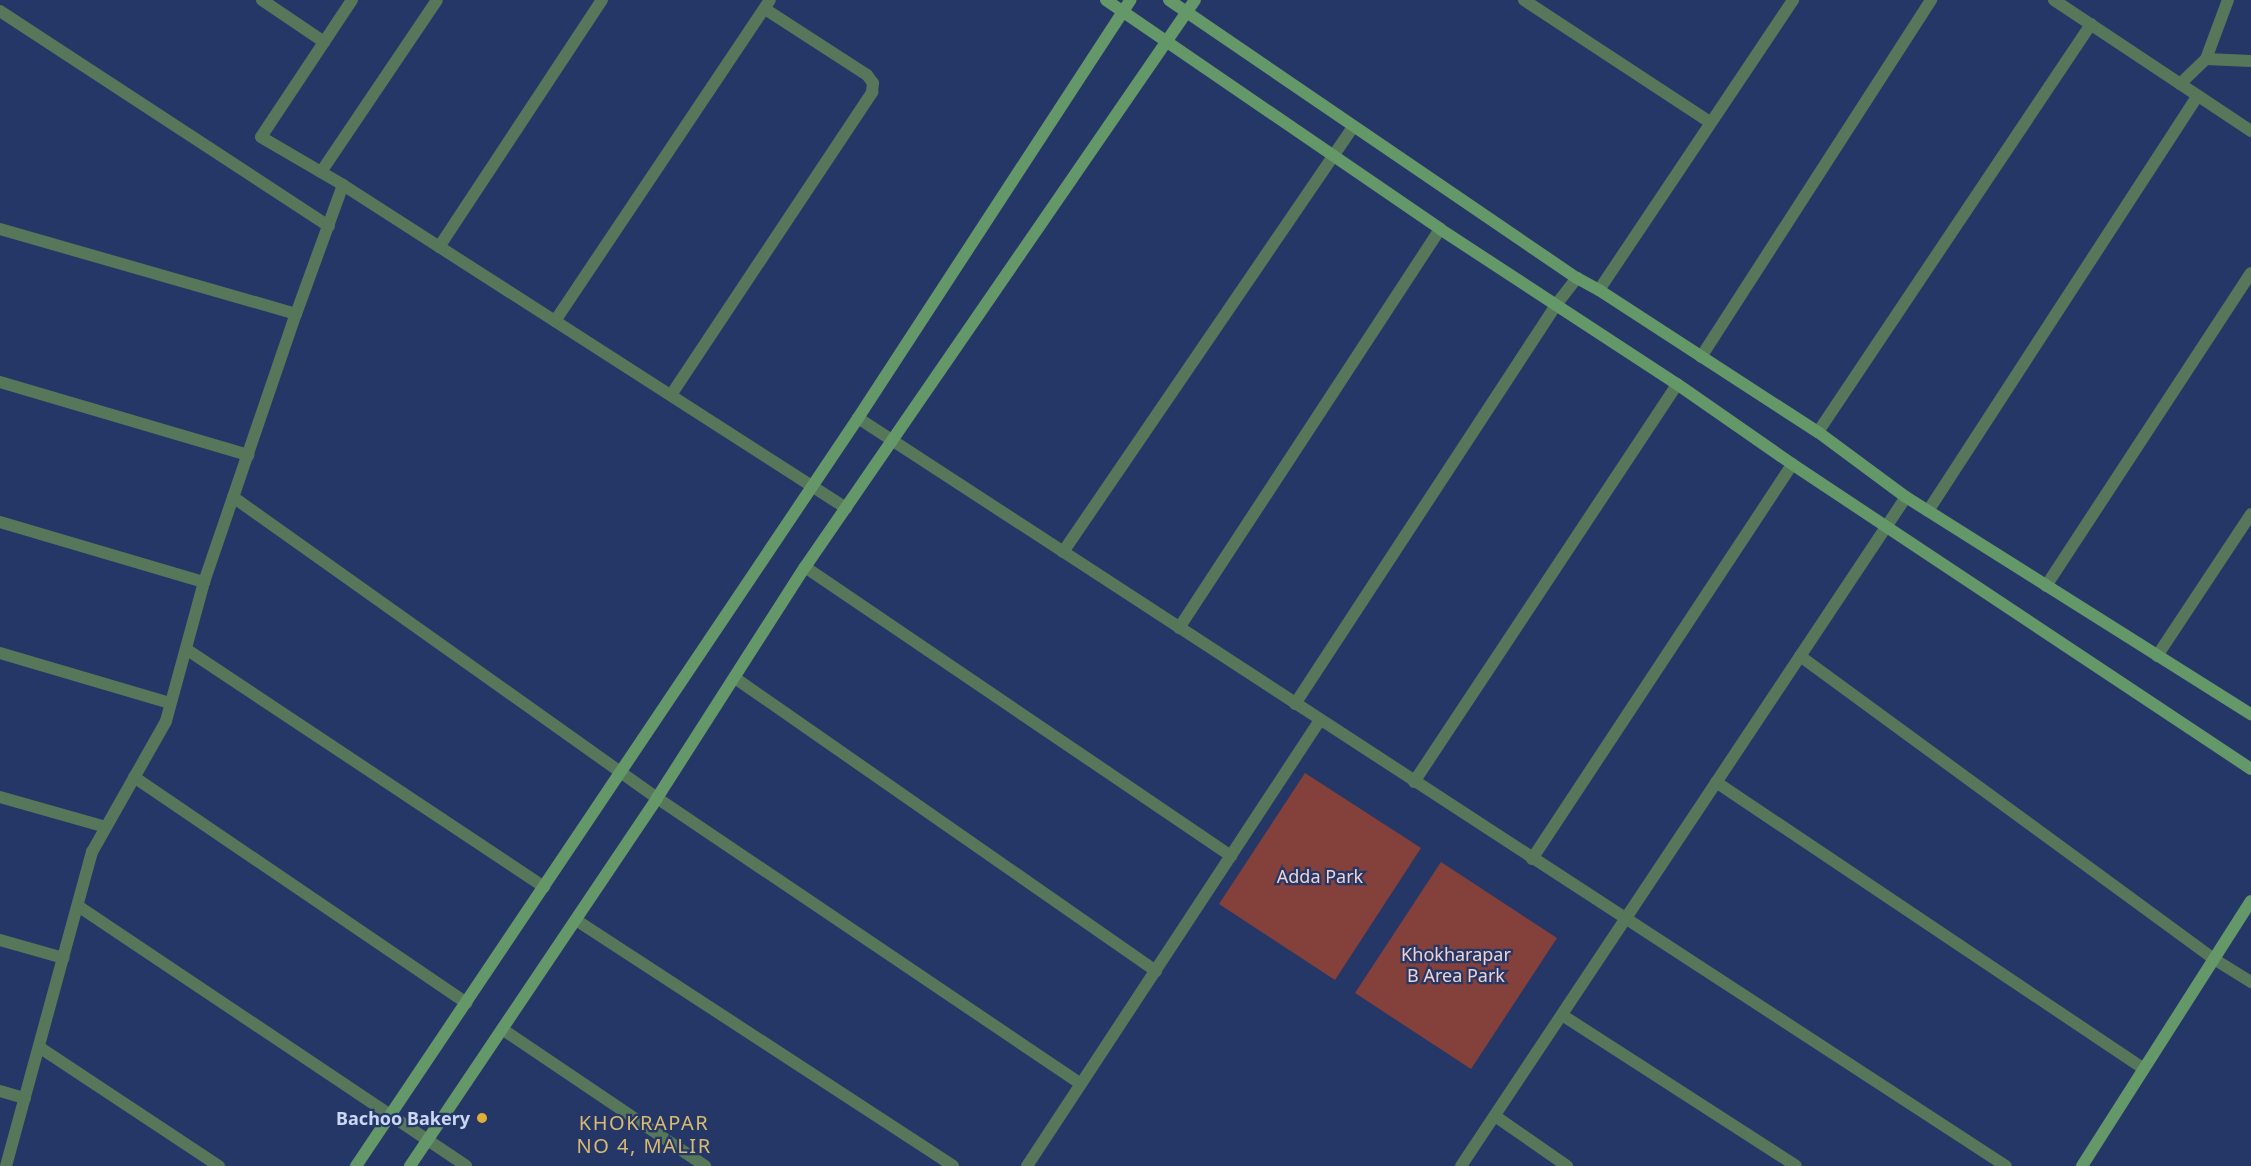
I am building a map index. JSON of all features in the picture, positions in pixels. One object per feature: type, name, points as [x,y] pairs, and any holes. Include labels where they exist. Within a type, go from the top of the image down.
[{"type":"street","points":[[262,0],[324,42]]},
{"type":"street","points":[[352,0],[261,137],[344,185],[846,508]]},
{"type":"street","points":[[321,172],[437,0]]},
{"type":"street","points":[[439,247],[602,0]]},
{"type":"street","points":[[1106,0],[1335,154],[1440,229],[1677,384],[1792,464],[2251,769]]},
{"type":"street","points":[[356,1166],[813,486],[1131,0]]},
{"type":"street","points":[[1169,0],[1577,278],[1818,432],[1928,511],[2251,714]]},
{"type":"street","points":[[410,1166],[657,798],[805,567],[1195,0]]},
{"type":"street","points":[[1524,0],[1710,122]]},
{"type":"street","points":[[1701,357],[1931,0]]},
{"type":"street","points":[[2054,0],[2251,131]]},
{"type":"street","points":[[2180,84],[2206,59],[2228,0]]},
{"type":"street","points":[[1599,290],[1789,2]]},
{"type":"street","points":[[555,321],[768,4],[867,75],[873,83],[872,92],[671,395]]},
{"type":"street","points":[[0,11],[329,226]]},
{"type":"street","points":[[1818,432],[2091,24]]},
{"type":"street","points":[[2206,59],[2251,61]]},
{"type":"street","points":[[1928,511],[2198,96]]},
{"type":"street","points":[[1063,552],[1353,127]]},
{"type":"street","points":[[6,1166],[92,852],[166,721],[204,582],[296,314],[344,185]]},
{"type":"street","points":[[0,229],[296,314]]},
{"type":"street","points":[[1179,628],[1440,229]]},
{"type":"street","points":[[2046,586],[2251,273]]},
{"type":"street","points":[[1295,704],[1555,306],[1577,278]]},
{"type":"street","points":[[0,382],[248,456]]},
{"type":"street","points":[[1414,782],[1677,384]]},
{"type":"street","points":[[858,418],[1625,920],[2006,1166]]},
{"type":"street","points":[[1532,859],[1792,464]]},
{"type":"street","points":[[1461,1166],[1906,496]]},
{"type":"street","points":[[233,498],[657,798],[1081,1084]]},
{"type":"street","points":[[2157,656],[2251,514]]},
{"type":"street","points":[[0,522],[204,582]]},
{"type":"street","points":[[805,567],[1232,856]]},
{"type":"street","points":[[186,649],[544,887]]},
{"type":"street","points":[[0,653],[170,703]]},
{"type":"street","points":[[1800,656],[2214,959],[2251,982]]},
{"type":"street","points":[[735,678],[1156,970]]},
{"type":"street","points":[[1027,1166],[1320,720]]},
{"type":"street","points":[[134,777],[466,1003]]},
{"type":"street","points":[[1716,782],[2144,1069]]},
{"type":"street","points":[[0,797],[106,827]]},
{"type":"street","points":[[2082,1166],[2251,900]]},
{"type":"street","points":[[78,906],[466,1166]]},
{"type":"street","points":[[576,920],[953,1166]]},
{"type":"street","points":[[0,940],[63,958]]},
{"type":"street","points":[[1562,1015],[1796,1166]]},
{"type":"street","points":[[502,1029],[705,1166]]},
{"type":"street","points":[[39,1047],[219,1166]]},
{"type":"street","points":[[0,1091],[26,1098]]},
{"type":"street","points":[[1495,1116],[1567,1166]]},
{"type":"green space","name":"Adda Park","points":[[1305,773],[1421,848],[1335,980],[1219,904]]},
{"type":"green space","name":"Khokharapar B Area Park","points":[[1441,862],[1557,938],[1471,1069],[1355,993]]},
{"type":"place","name":"Bachoo Bakery","points":[[482,1118]]},
{"type":"district","name":"KHOKRAPAR NO 4, MALIR","points":[[644,1134]]}]
